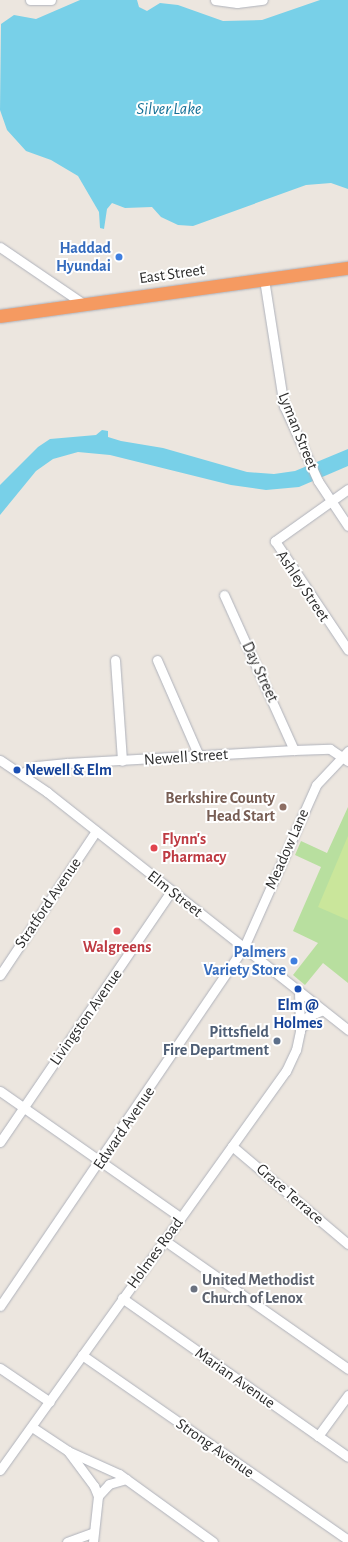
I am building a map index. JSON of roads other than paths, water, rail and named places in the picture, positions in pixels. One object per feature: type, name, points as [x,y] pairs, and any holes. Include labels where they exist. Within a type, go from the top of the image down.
[{"type":"highway","name":"East Street","points":[[0,316],[82,303],[348,268]]},
{"type":"street","points":[[30,0],[51,0]]},
{"type":"street","points":[[215,0],[237,3],[263,0]]},
{"type":"street","points":[[0,247],[82,303]]},
{"type":"street","name":"Lyman Street","points":[[264,279],[282,400],[318,481],[348,526]]},
{"type":"street","points":[[330,500],[348,489]]},
{"type":"street","name":"Ashley Street","points":[[330,500],[275,541],[276,546],[348,650]]},
{"type":"street","name":"Day Street","points":[[224,595],[294,750]]},
{"type":"street","points":[[115,660],[122,761]]},
{"type":"street","points":[[157,660],[199,756]]},
{"type":"street","name":"Newell Street","points":[[22,773],[37,766],[294,750],[330,749],[346,756]]},
{"type":"street","name":"Meadow Lane","points":[[244,947],[316,785],[346,756]]},
{"type":"street","name":"Elm Street","points":[[0,760],[22,773],[348,1030]]},
{"type":"street","name":"Stratford Avenue","points":[[0,975],[96,831]]},
{"type":"street","name":"Livingston Avenue","points":[[0,1142],[171,891]]},
{"type":"street","name":"Edward Avenue","points":[[0,1306],[101,1161],[244,947]]},
{"type":"street","name":"Holmes Road","points":[[299,991],[300,1031]]},
{"type":"street","name":"Holmes Road","points":[[0,1470],[286,1071],[296,1050],[300,1031],[307,1016],[323,1010]]},
{"type":"street","points":[[0,1091],[180,1217]]},
{"type":"street","name":"Grace Terrace","points":[[232,1146],[348,1244]]},
{"type":"street","points":[[164,1240],[348,1369]]},
{"type":"street","name":"Marian Avenue","points":[[122,1298],[348,1457]]},
{"type":"street","name":"Strong Avenue","points":[[82,1355],[348,1540]]},
{"type":"street","points":[[0,1368],[50,1402]]},
{"type":"street","points":[[318,1436],[348,1395]]},
{"type":"street","points":[[32,1427],[68,1450],[126,1479],[213,1542]]},
{"type":"street","points":[[68,1450],[98,1496]]},
{"type":"street","points":[[67,1542],[92,1537],[98,1496],[109,1484],[126,1479]]},
{"type":"water","name":"Silver Lake","points":[[80,0],[137,0],[139,7],[147,11],[160,3],[178,5],[223,21],[262,20],[320,0],[348,0],[348,189],[331,183],[306,185],[193,226],[178,225],[161,217],[152,207],[125,208],[112,203],[107,209],[104,229],[100,228],[99,212],[78,176],[51,160],[26,151],[7,130],[0,110],[1,24],[14,15],[36,19]]},
{"type":"water","points":[[102,430],[108,431],[108,437],[121,441],[163,448],[247,472],[274,474],[295,471],[348,449],[348,466],[299,487],[266,490],[231,485],[110,455],[78,452],[53,459],[36,471],[0,515],[0,485],[38,447],[50,439],[96,435]]},
{"type":"place","name":"Haddad Hyundai","points":[[119,257]]},
{"type":"place","name":"Newell & Elm","points":[[17,770]]},
{"type":"place","name":"Berkshire County Head Start","points":[[283,807]]},
{"type":"place","name":"Flynn's Pharmacy","points":[[154,848]]},
{"type":"place","name":"Walgreens","points":[[117,931]]},
{"type":"place","name":"Palmers Variety Store","points":[[294,961]]},
{"type":"place","name":"Elm @ Holmes","points":[[298,989]]},
{"type":"place","name":"Pittsfield Fire Department","points":[[277,1041]]},
{"type":"place","name":"United Methodist Church of Lenox","points":[[194,1289]]}]
